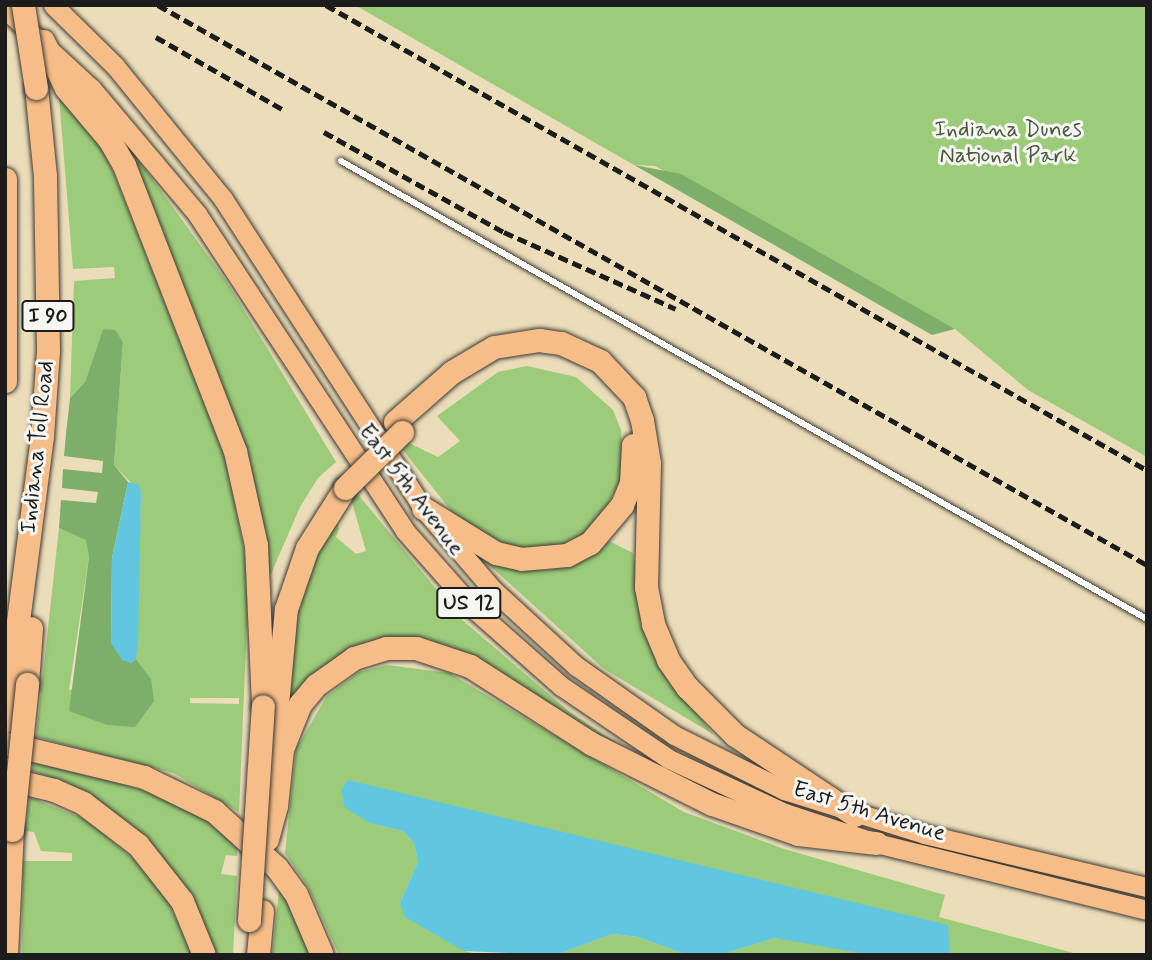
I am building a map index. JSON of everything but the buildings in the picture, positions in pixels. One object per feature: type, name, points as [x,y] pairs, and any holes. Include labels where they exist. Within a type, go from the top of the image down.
[{"type":"highway","name":"Indiana Toll Road","points":[[19,683],[48,350],[45,176],[36,88],[23,5]]},
{"type":"highway","points":[[43,41],[66,88],[103,130],[124,165],[232,440],[256,545],[264,668],[270,705],[267,839],[256,916],[246,955]]},
{"type":"highway","name":"Indiana Toll Road","points":[[5,178],[5,381]]},
{"type":"highway","points":[[264,668],[281,576],[305,523],[341,483],[452,372],[494,347],[539,340],[561,343],[600,361],[634,397],[642,419],[649,463],[646,587],[653,624],[668,660],[701,703],[736,735],[855,815]]},
{"type":"highway","points":[[398,427],[462,380],[519,356],[559,358],[595,375],[610,390],[628,424],[634,462],[622,505],[590,543],[567,555],[521,559],[496,552],[423,508]]},
{"type":"highway","points":[[258,955],[256,916],[270,705],[279,649],[294,579],[341,483]]},
{"type":"highway","points":[[267,839],[276,806],[282,749],[300,704],[316,685],[354,657],[386,648],[440,653],[470,666],[648,775],[712,804],[798,834],[876,843]]},
{"type":"highway","points":[[5,721],[19,683]]},
{"type":"highway","points":[[6,955],[19,683]]},
{"type":"highway","points":[[5,743],[144,778],[214,811],[277,868],[296,894],[323,955]]},
{"type":"highway","points":[[5,778],[54,790],[121,830],[162,872],[182,901],[204,955]]},
{"type":"main road","name":"East 5th Avenue","points":[[53,5],[115,65],[223,199],[423,508],[493,590],[576,666],[630,706],[727,764],[855,815],[1147,887]]},
{"type":"main road","name":"East 5th Avenue","points":[[5,9],[43,41],[133,135],[197,214],[246,283],[376,493],[475,610],[561,686],[669,759],[774,809],[876,843],[1147,910]]},
{"type":"lane","points":[[341,161],[1147,619]]},
{"type":"green space","name":"Indiana Dunes National Park","points":[[355,5],[1147,5],[1147,457],[1028,390],[955,329],[655,166],[634,165]]},
{"type":"green space","points":[[59,97],[97,139],[113,171],[225,457],[249,575],[239,812],[173,773],[36,737],[59,528],[87,540],[89,557],[69,690],[151,679],[136,659],[141,493],[114,465],[123,342],[115,331],[103,329],[85,382],[70,398],[74,281],[115,278],[114,267],[73,269]],"holes":[[[190,698],[239,698],[239,704],[190,703]]]},
{"type":"green space","points":[[133,161],[140,162],[227,282],[336,462],[318,478],[300,507],[271,574],[267,573]]},
{"type":"green space","points":[[634,165],[681,174],[955,329],[932,335]]},
{"type":"green space","points":[[103,329],[115,330],[123,342],[114,465],[128,482],[112,558],[111,643],[131,663],[136,659],[151,679],[154,701],[135,727],[107,725],[69,711],[89,557],[86,540],[59,528],[61,500],[96,503],[98,492],[62,488],[63,469],[102,473],[103,461],[64,456],[70,398],[85,382]]},
{"type":"green space","points":[[527,366],[576,377],[613,410],[621,430],[623,474],[604,513],[590,530],[570,543],[523,550],[500,546],[457,518],[402,449],[409,443],[438,457],[460,441],[437,416],[498,372]]},
{"type":"green space","points":[[356,492],[461,619],[571,713],[635,756],[480,666],[389,643],[288,708],[296,618],[319,551],[336,519],[339,529],[336,537],[356,554],[366,551],[351,499]]},
{"type":"green space","points":[[609,541],[633,553],[645,633],[668,678],[713,734],[604,669],[477,554],[522,570],[548,570],[573,564]]},
{"type":"green space","points":[[387,665],[449,673],[684,812],[784,849],[945,895],[939,917],[1081,955],[948,955],[950,950],[370,823],[403,831],[414,843],[418,862],[400,903],[464,951],[482,955],[339,955],[308,887],[285,853],[296,749],[327,696],[359,672]]},
{"type":"green space","points":[[33,759],[181,801],[237,840],[237,856],[226,855],[221,874],[237,876],[233,955],[213,955],[195,912],[56,779],[32,771]]},
{"type":"green space","points":[[29,797],[85,819],[141,865],[167,899],[192,955],[22,955],[23,861],[72,861],[72,853],[41,851],[34,832],[25,831]]},
{"type":"green space","points":[[280,882],[316,955],[272,955]]},
{"type":"green space","points":[[612,934],[638,937],[687,955],[556,955]]},
{"type":"green space","points":[[775,938],[807,940],[872,955],[720,955]]},
{"type":"water","points":[[128,482],[139,485],[141,493],[138,646],[136,659],[131,663],[122,660],[111,643],[112,558]]},
{"type":"water","points":[[348,780],[948,925],[950,950],[948,955],[872,955],[775,938],[720,955],[687,955],[638,937],[612,934],[556,955],[464,951],[405,917],[400,903],[418,862],[414,843],[403,831],[370,823],[345,808],[341,790]]},
{"type":"railway","points":[[158,5],[1147,565]]},
{"type":"railway","points":[[326,5],[1147,470]]},
{"type":"railway","points":[[156,37],[282,109]]},
{"type":"railway","points":[[324,132],[504,232],[676,309]]}]
